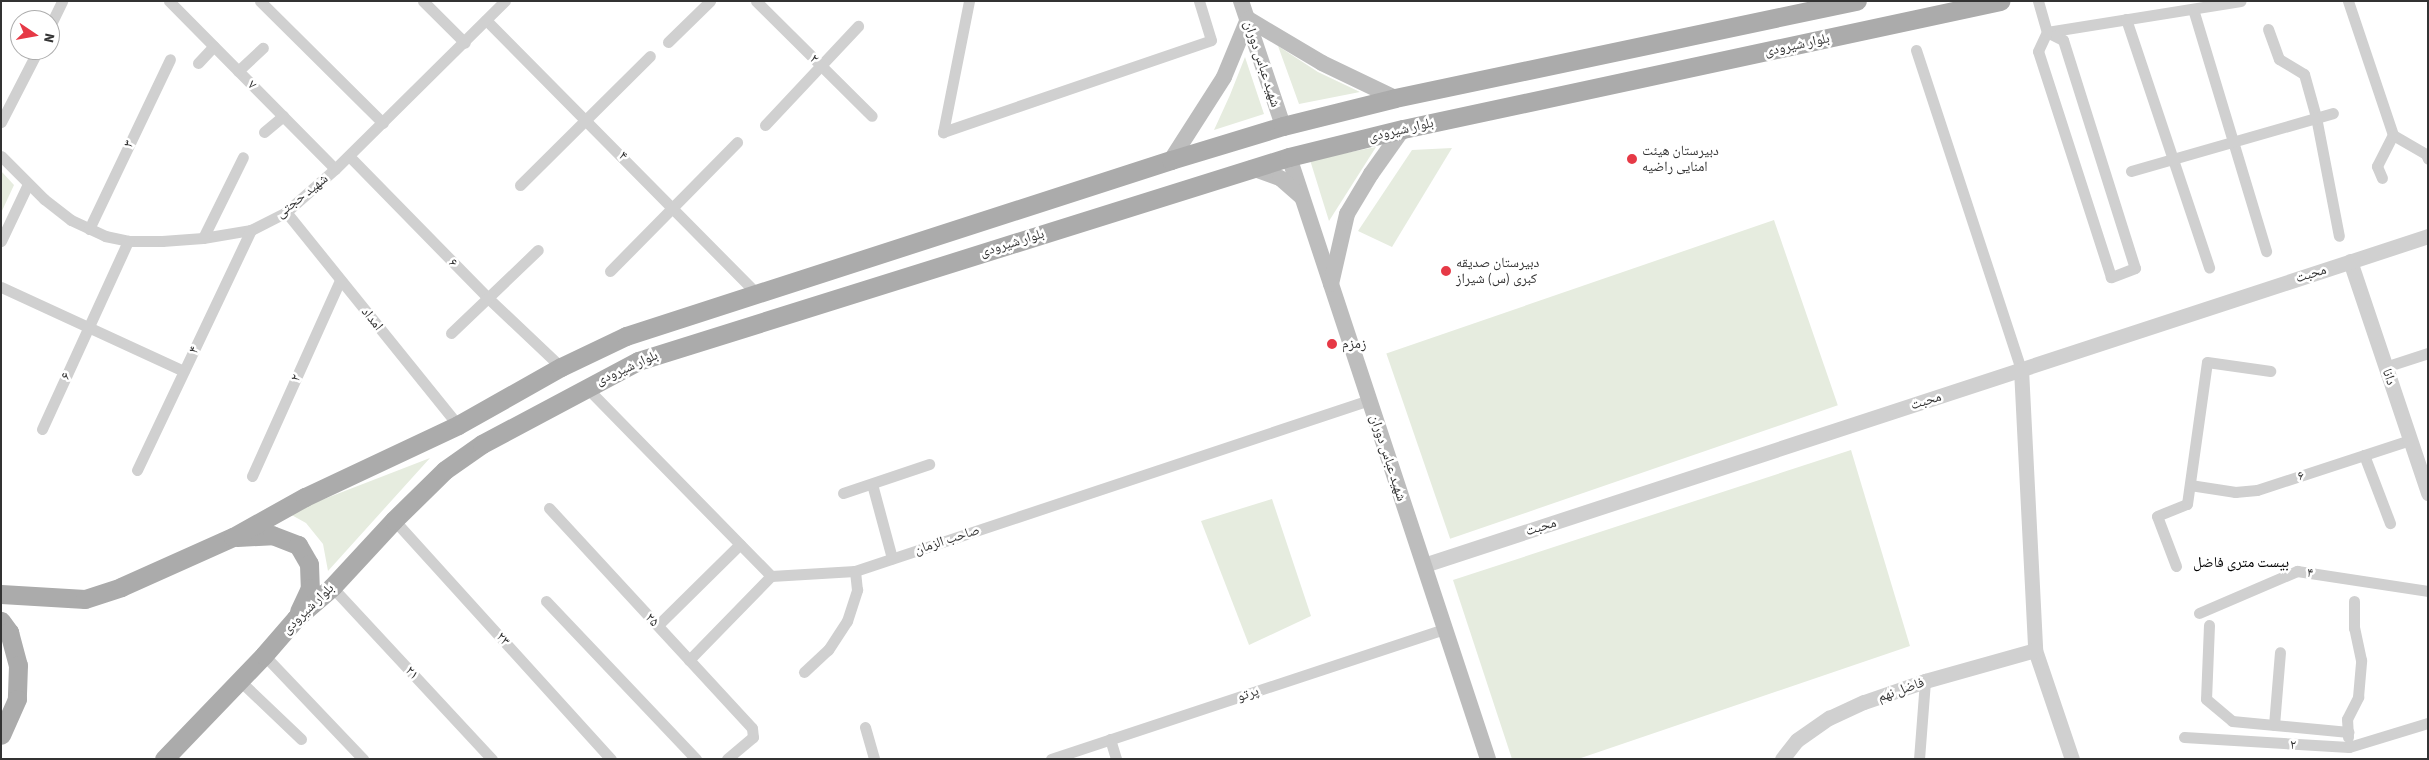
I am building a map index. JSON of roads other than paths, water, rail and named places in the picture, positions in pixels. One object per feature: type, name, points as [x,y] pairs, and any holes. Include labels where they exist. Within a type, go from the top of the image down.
[{"type":"main road","name":"شهید عباس دوران","points":[[1241,1],[1283,126]]},
{"type":"main road","name":"بلوار شیرودی","points":[[1,594],[85,599],[121,587],[233,537],[305,497],[458,425],[561,366],[626,336],[1171,160],[1283,126],[1395,98],[1857,1]]},
{"type":"main road","name":"بلوار شیرودی","points":[[164,759],[238,679],[264,655],[296,618],[332,587],[394,520],[445,470],[482,444],[638,361],[1289,157],[1403,129],[2000,1]]},
{"type":"main road","points":[[1171,160],[1224,77],[1248,19],[1322,63],[1395,98]]},
{"type":"main road","points":[[1768,20],[1767,37],[1776,50]]},
{"type":"main road","points":[[1743,26],[1751,39],[1750,55]]},
{"type":"main road","points":[[1332,284],[1347,214],[1370,174],[1403,129]]},
{"type":"main road","name":"شهید عباس دوران","points":[[1289,157],[1488,759]]},
{"type":"main road","points":[[1252,168],[1280,178],[1302,197]]},
{"type":"main road","points":[[840,267],[848,294]]},
{"type":"main road","points":[[233,537],[272,535],[298,545],[309,564],[310,588],[296,618]]},
{"type":"main road","points":[[1,622],[9,632],[18,665],[17,699],[1,735]]},
{"type":"street","name":"۷","points":[[169,1],[335,169]]},
{"type":"street","points":[[260,1],[383,123]]},
{"type":"street","points":[[423,1],[465,43]]},
{"type":"street","name":"شهید حجتی","points":[[1,156],[28,184],[71,220],[89,229],[128,240],[203,238],[251,230],[286,212],[335,169],[465,43],[505,1]]},
{"type":"street","points":[[668,42],[710,1]]},
{"type":"street","name":"۲","points":[[756,1],[872,116]]},
{"type":"street","points":[[968,1],[943,132],[1211,40],[1199,1]]},
{"type":"street","points":[[2038,1],[2047,32],[2038,51],[2111,277],[2135,268],[2063,40],[2047,32]]},
{"type":"street","points":[[2047,32],[2241,1]]},
{"type":"street","points":[[2348,1],[2393,135],[2426,154],[2428,159]]},
{"type":"street","points":[[2193,9],[2266,251]]},
{"type":"street","points":[[2126,19],[2209,267]]},
{"type":"street","name":"۴","points":[[486,20],[757,294]]},
{"type":"street","points":[[766,124],[858,26]]},
{"type":"street","points":[[2268,29],[2280,58],[2304,74],[2316,117],[2340,236]]},
{"type":"street","points":[[198,62],[214,46]]},
{"type":"street","points":[[238,71],[263,48]]},
{"type":"street","points":[[1916,50],[2021,369],[2035,650],[2072,759]]},
{"type":"street","points":[[520,185],[650,56]]},
{"type":"street","name":"۳","points":[[89,229],[170,59]]},
{"type":"street","points":[[1,122],[33,60]]},
{"type":"street","points":[[2131,171],[2333,112]]},
{"type":"street","points":[[264,132],[283,116]]},
{"type":"street","points":[[2382,178],[2378,166],[2393,135]]},
{"type":"street","points":[[610,271],[736,142]]},
{"type":"street","name":"۶","points":[[349,156],[488,298],[561,366]]},
{"type":"street","points":[[203,238],[243,157]]},
{"type":"street","points":[[1,241],[28,184]]},
{"type":"street","name":"امداد","points":[[286,212],[458,425]]},
{"type":"street","name":"۴","points":[[137,470],[251,230]]},
{"type":"street","name":"محبت","points":[[1424,565],[2428,236]]},
{"type":"street","name":"۶","points":[[42,429],[128,240]]},
{"type":"street","points":[[451,333],[538,250]]},
{"type":"street","name":"دانا","points":[[2350,261],[2410,440],[2423,462],[2428,493]]},
{"type":"street","name":"۲","points":[[252,476],[340,280]]},
{"type":"street","points":[[1,287],[184,371]]},
{"type":"street","points":[[2386,367],[2428,353]]},
{"type":"street","points":[[2176,566],[2158,516],[2187,504],[2207,362],[2270,371]]},
{"type":"street","points":[[586,387],[771,576],[689,660]]},
{"type":"street","name":"صاحب الزمان","points":[[771,576],[855,571],[1369,400]]},
{"type":"street","name":"۶","points":[[2190,485],[2235,492],[2257,490],[2410,440]]},
{"type":"street","points":[[2364,455],[2390,523]]},
{"type":"street","points":[[843,493],[928,464]]},
{"type":"street","points":[[872,484],[892,558]]},
{"type":"street","name":"۲۵","points":[[549,508],[754,732],[753,736],[727,759]]},
{"type":"street","name":"۲۳","points":[[394,520],[611,759]]},
{"type":"street","points":[[658,625],[740,544]]},
{"type":"street","points":[[804,672],[828,650],[846,621],[856,590],[855,571]]},
{"type":"street","name":"۴","points":[[2199,613],[2297,571],[2428,591]]},
{"type":"street","name":"۲۱","points":[[332,587],[492,759]]},
{"type":"street","points":[[546,601],[696,759]]},
{"type":"street","points":[[2349,747],[2347,719],[2358,697],[2360,660],[2354,628],[2354,601]]},
{"type":"street","points":[[2209,625],[2206,699],[2232,720],[2348,732]]},
{"type":"street","name":"پرتو","points":[[1050,759],[1445,629]]},
{"type":"street","name":"فاضل نهم","points":[[1782,759],[1797,740],[1828,718],[1864,702],[1925,681],[2035,650]]},
{"type":"street","points":[[2274,725],[2280,652]]},
{"type":"street","points":[[264,655],[363,759]]},
{"type":"street","points":[[238,679],[301,739]]},
{"type":"street","points":[[1919,759],[1925,681]]},
{"type":"street","name":"۲","points":[[2184,737],[2349,747],[2428,723]]},
{"type":"street","points":[[865,727],[874,759]]},
{"type":"street","points":[[1110,739],[1116,759]]},
{"type":"street","points":[[2316,759],[2317,746]]},
{"type":"place","name":"دبیرستان هیئت امنایی راضیه","points":[[1632,159]]},
{"type":"place","name":"دبیرستان صدیقه کبری (س) شیراز","points":[[1446,271]]},
{"type":"place","name":"زمزم","points":[[1332,344]]},
{"type":"district","name":"بیست متری فاضل","points":[[2241,563]]}]
